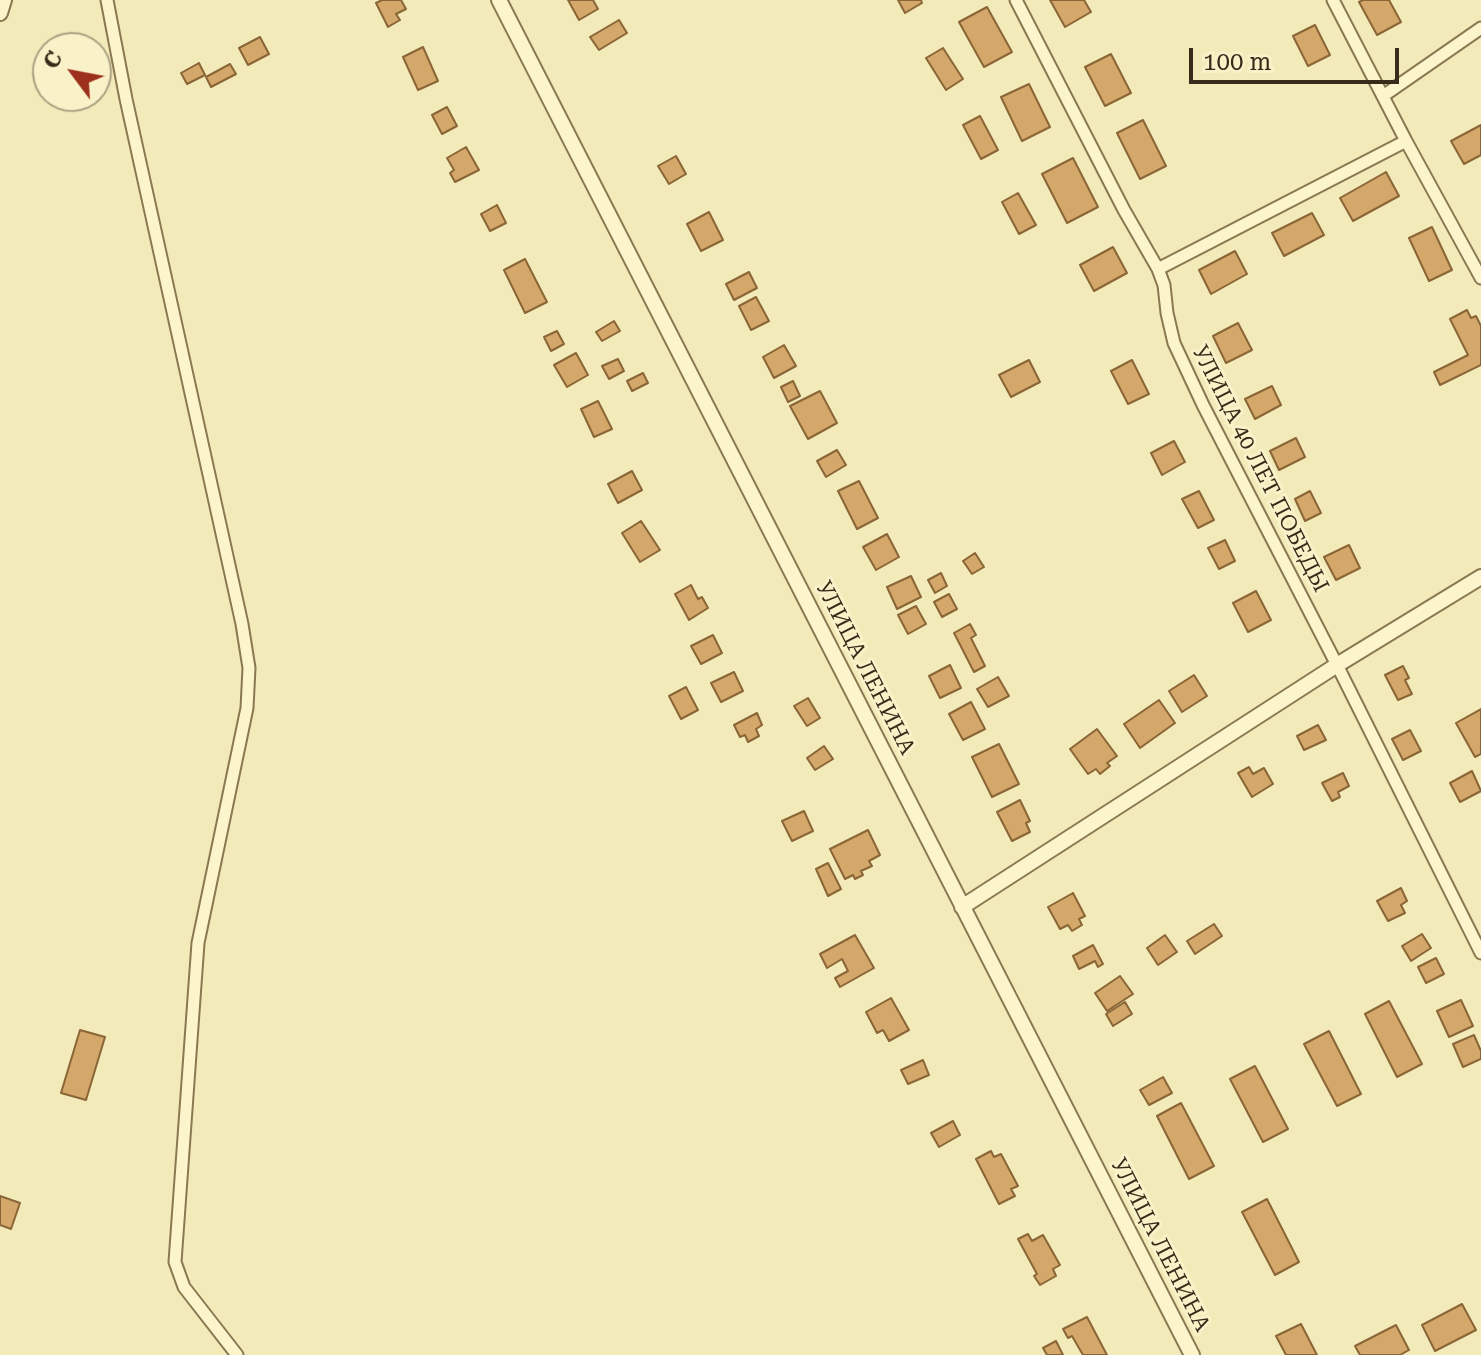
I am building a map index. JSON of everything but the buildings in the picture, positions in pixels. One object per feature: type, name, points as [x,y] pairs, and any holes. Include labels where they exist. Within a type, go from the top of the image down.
[{"type":"street","points":[[0,13],[4,0]]},
{"type":"street","points":[[107,0],[249,668],[247,708],[198,943],[175,1262],[184,1287],[237,1355]]},
{"type":"street","name":"УЛИЦА ЛЕНИНА","points":[[499,0],[1192,1355]]},
{"type":"street","name":"УЛИЦА 40 ЛЕТ ПОБЕДЫ","points":[[1016,0],[1124,210],[1158,269],[1164,285],[1174,343],[1203,405],[1481,953]]},
{"type":"street","points":[[1333,0],[1481,278]]},
{"type":"street","points":[[1383,96],[1481,28]]},
{"type":"street","points":[[1158,269],[1406,141]]},
{"type":"street","points":[[962,907],[1337,665],[1481,577]]}]
